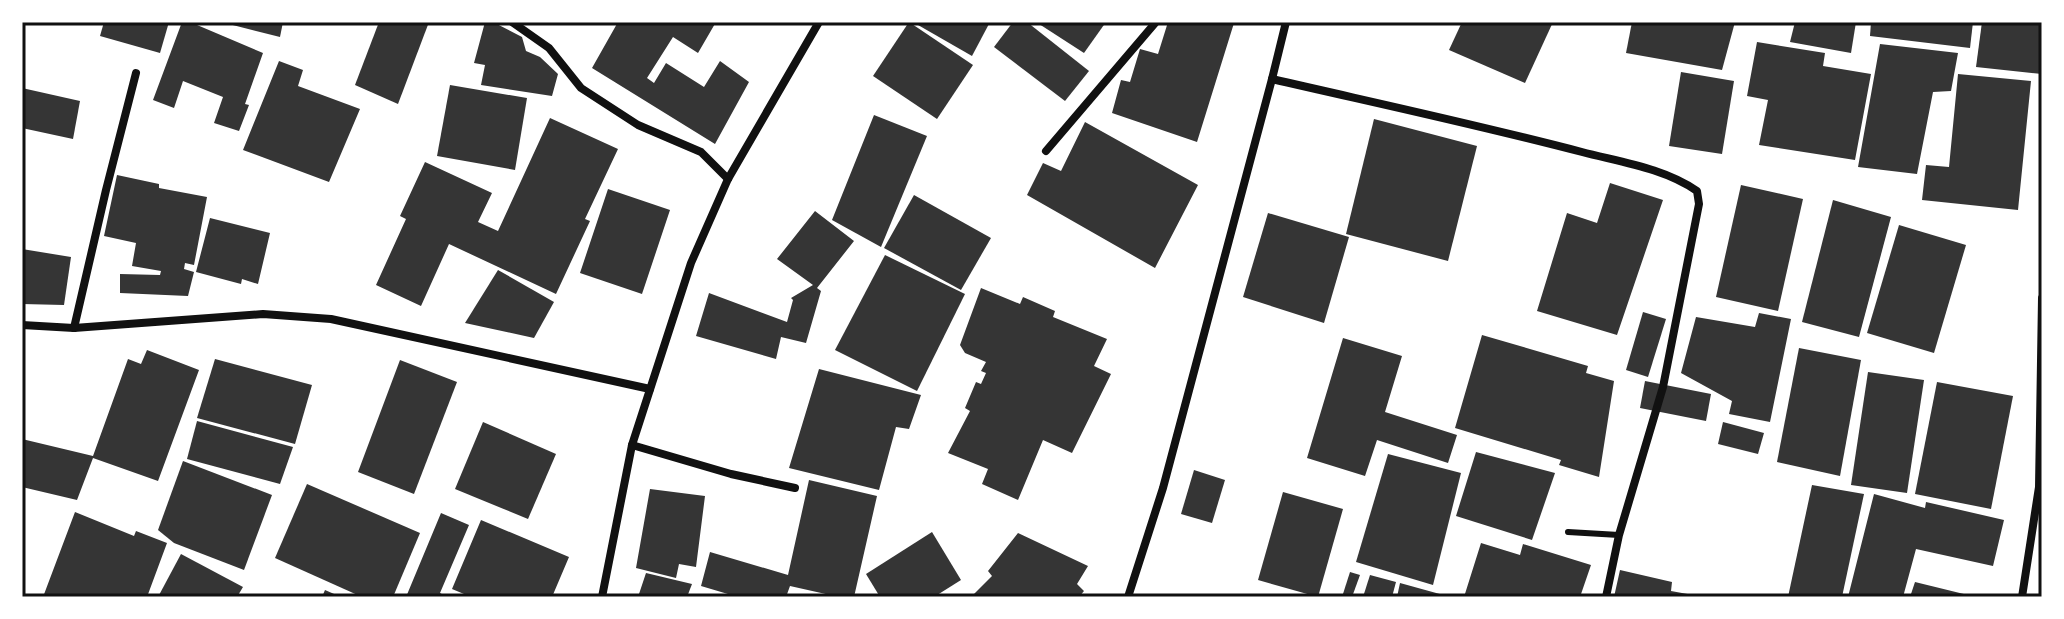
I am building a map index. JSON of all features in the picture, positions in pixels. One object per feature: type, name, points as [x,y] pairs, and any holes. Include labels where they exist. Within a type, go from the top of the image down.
[{"type":"street","points":[[512,22],[549,48],[581,88],[638,125],[701,152],[728,179]]},
{"type":"street","points":[[602,597],[632,445],[691,263],[728,179],[819,22]]},
{"type":"street","points":[[1046,151],[1156,22]]},
{"type":"street","points":[[1128,597],[1163,488],[1286,22]]},
{"type":"street","points":[[74,328],[136,73]]},
{"type":"street","points":[[1272,79],[1574,150],[1682,180],[1697,191],[1699,204],[1663,387],[1619,535],[1606,597]]},
{"type":"street","points":[[2022,597],[2041,487],[2042,298]]},
{"type":"street","points":[[22,325],[74,328],[263,314],[331,319],[650,389]]},
{"type":"street","points":[[632,445],[731,474],[795,488]]},
{"type":"lane","points":[[1568,532],[1619,535]]},
{"type":"building","points":[[104,22],[169,22],[160,53],[100,36]]},
{"type":"building","points":[[182,22],[190,22],[263,53],[239,131],[214,123],[223,97],[183,81],[174,108],[153,100]]},
{"type":"building","points":[[221,22],[283,22],[280,37]]},
{"type":"building","points":[[379,22],[429,22],[398,104],[355,85]]},
{"type":"building","points":[[485,22],[493,22],[522,37],[526,51],[540,57],[558,74],[552,96],[481,85],[485,65],[474,63]]},
{"type":"building","points":[[618,22],[716,22],[698,53],[673,37],[647,78],[654,83],[666,63],[704,87],[720,61],[749,82],[715,144],[592,68]]},
{"type":"building","points":[[909,22],[973,65],[937,119],[873,76]]},
{"type":"building","points":[[920,22],[990,22],[972,56],[918,25]]},
{"type":"building","points":[[1013,22],[1027,22],[1089,71],[1065,101],[994,47]]},
{"type":"building","points":[[1036,22],[1106,22],[1084,53]]},
{"type":"building","points":[[1168,22],[1234,23],[1197,142],[1112,113],[1121,80],[1130,82],[1140,49],[1158,54]]},
{"type":"building","points":[[1462,22],[1553,22],[1525,83],[1449,50]]},
{"type":"building","points":[[1632,22],[1735,22],[1722,70],[1626,53]]},
{"type":"building","points":[[1795,22],[1856,22],[1851,53],[1790,42]]},
{"type":"building","points":[[1871,22],[1973,22],[1970,48],[1870,36]]},
{"type":"building","points":[[1982,22],[2042,22],[2042,74],[1976,67]]},
{"type":"building","points":[[1757,42],[1825,53],[1823,66],[1871,74],[1855,160],[1759,145],[1768,100],[1747,96]]},
{"type":"building","points":[[1880,44],[1958,53],[1951,91],[1933,92],[1917,174],[1858,167]]},
{"type":"building","points":[[279,61],[303,70],[298,86],[360,109],[329,182],[243,150]]},
{"type":"building","points":[[1681,72],[1734,81],[1722,154],[1669,146]]},
{"type":"building","points":[[1958,74],[2031,81],[2018,210],[1922,200],[1926,165],[1949,167]]},
{"type":"building","points":[[450,85],[527,98],[515,170],[437,156]]},
{"type":"building","points":[[22,88],[80,101],[73,139],[22,128]]},
{"type":"building","points":[[874,115],[927,136],[881,247],[832,220]]},
{"type":"building","points":[[550,118],[618,149],[585,219],[590,221],[556,294],[449,244],[421,306],[376,285],[406,219],[400,216],[425,162],[492,193],[478,222],[498,231]]},
{"type":"building","points":[[1374,119],[1477,146],[1448,261],[1346,234]]},
{"type":"building","points":[[1085,122],[1198,185],[1155,268],[1027,195],[1043,163],[1061,171]]},
{"type":"building","points":[[117,175],[159,184],[159,188],[207,197],[194,265],[185,263],[184,269],[194,272],[188,296],[120,293],[120,274],[160,275],[161,271],[132,266],[136,243],[104,236]]},
{"type":"building","points":[[1610,183],[1663,200],[1617,335],[1537,311],[1567,213],[1597,223]]},
{"type":"building","points":[[1741,185],[1803,199],[1778,311],[1716,297]]},
{"type":"building","points":[[608,189],[670,210],[642,294],[580,273]]},
{"type":"building","points":[[914,195],[991,238],[961,290],[884,248]]},
{"type":"building","points":[[1833,200],[1891,217],[1859,337],[1802,322]]},
{"type":"building","points":[[815,211],[854,241],[817,288],[821,291],[806,343],[781,337],[776,359],[696,336],[709,293],[787,322],[791,298],[813,285],[777,259]]},
{"type":"building","points":[[1268,213],[1349,237],[1324,323],[1243,297]]},
{"type":"building","points":[[210,218],[270,233],[258,284],[242,279],[241,284],[196,272]]},
{"type":"building","points":[[1899,225],[1966,245],[1934,353],[1867,333]]},
{"type":"building","points":[[22,249],[71,257],[64,305],[22,304]]},
{"type":"building","points":[[885,255],[965,294],[917,391],[835,350]]},
{"type":"building","points":[[498,270],[554,302],[534,338],[465,323]]},
{"type":"building","points":[[981,288],[1020,304],[1023,297],[1055,311],[1053,317],[1107,339],[1094,366],[1111,374],[1072,453],[1043,440],[1018,500],[982,484],[988,469],[948,453],[970,411],[965,408],[976,382],[981,384],[986,373],[981,371],[986,362],[965,353],[960,345]]},
{"type":"building","points":[[1643,312],[1666,319],[1648,377],[1626,370]]},
{"type":"building","points":[[1759,313],[1791,319],[1770,422],[1729,414],[1732,401],[1681,373],[1696,317],[1755,327]]},
{"type":"building","points":[[1482,335],[1588,366],[1586,373],[1614,381],[1599,477],[1559,465],[1561,460],[1455,428]]},
{"type":"building","points":[[1343,338],[1402,356],[1385,412],[1457,435],[1448,463],[1377,440],[1365,476],[1307,458]]},
{"type":"building","points":[[1799,348],[1861,360],[1840,476],[1777,462]]},
{"type":"building","points":[[147,350],[199,370],[158,481],[93,458],[77,500],[22,487],[22,439],[93,456],[128,359],[141,364]]},
{"type":"building","points":[[215,359],[312,385],[295,444],[197,418]]},
{"type":"building","points":[[400,360],[457,382],[414,494],[358,472]]},
{"type":"building","points":[[819,369],[921,395],[909,429],[896,427],[879,490],[789,468]]},
{"type":"building","points":[[1868,372],[1924,380],[1907,493],[1851,485]]},
{"type":"building","points":[[1645,381],[1711,394],[1706,421],[1640,408]]},
{"type":"building","points":[[1937,382],[2013,396],[1991,509],[1915,494]]},
{"type":"building","points":[[197,421],[293,447],[280,484],[187,459]]},
{"type":"building","points":[[483,422],[556,454],[528,519],[455,489]]},
{"type":"building","points":[[1723,422],[1764,433],[1758,454],[1718,444]]},
{"type":"building","points":[[1476,452],[1555,473],[1532,540],[1456,516]]},
{"type":"building","points":[[1388,454],[1461,473],[1433,585],[1356,562]]},
{"type":"building","points":[[183,461],[272,495],[244,570],[174,543],[158,530]]},
{"type":"building","points":[[1194,470],[1225,480],[1212,523],[1181,514]]},
{"type":"building","points":[[809,480],[877,496],[854,597],[839,597],[790,586],[786,597],[738,597],[701,586],[710,552],[788,575]]},
{"type":"building","points":[[307,484],[420,533],[393,597],[362,597],[275,558]]},
{"type":"building","points":[[1812,485],[1864,494],[1842,597],[1788,597]]},
{"type":"building","points":[[650,489],[705,496],[696,567],[679,564],[676,578],[636,568]]},
{"type":"building","points":[[1283,492],[1343,509],[1318,597],[1258,580]]},
{"type":"building","points":[[1874,494],[1925,508],[1926,502],[2004,520],[1993,566],[1916,549],[1903,597],[1848,597]]},
{"type":"building","points":[[75,512],[134,536],[136,531],[167,543],[147,597],[43,597]]},
{"type":"building","points":[[441,513],[469,525],[440,593],[447,597],[406,597]]},
{"type":"building","points":[[481,520],[569,557],[552,597],[463,597],[464,594],[452,589]]},
{"type":"building","points":[[932,532],[961,580],[934,597],[880,597],[866,574]]},
{"type":"building","points":[[1018,533],[1088,566],[1077,584],[1084,591],[1079,597],[971,597],[992,576],[988,571]]},
{"type":"building","points":[[1481,543],[1520,555],[1523,544],[1591,565],[1580,597],[1464,597]]},
{"type":"building","points":[[181,554],[243,587],[237,597],[158,597]]},
{"type":"building","points":[[1620,570],[1672,582],[1671,591],[1693,597],[1614,597]]},
{"type":"building","points":[[1350,572],[1360,575],[1352,597],[1342,597]]},
{"type":"building","points":[[646,573],[692,584],[687,597],[638,597]]},
{"type":"building","points":[[1370,575],[1396,582],[1392,597],[1363,597]]},
{"type":"building","points":[[1915,582],[1972,596],[1972,597],[1910,597]]},
{"type":"building","points":[[1400,583],[1447,596],[1397,597]]},
{"type":"building","points":[[325,590],[341,597],[322,597]]}]
